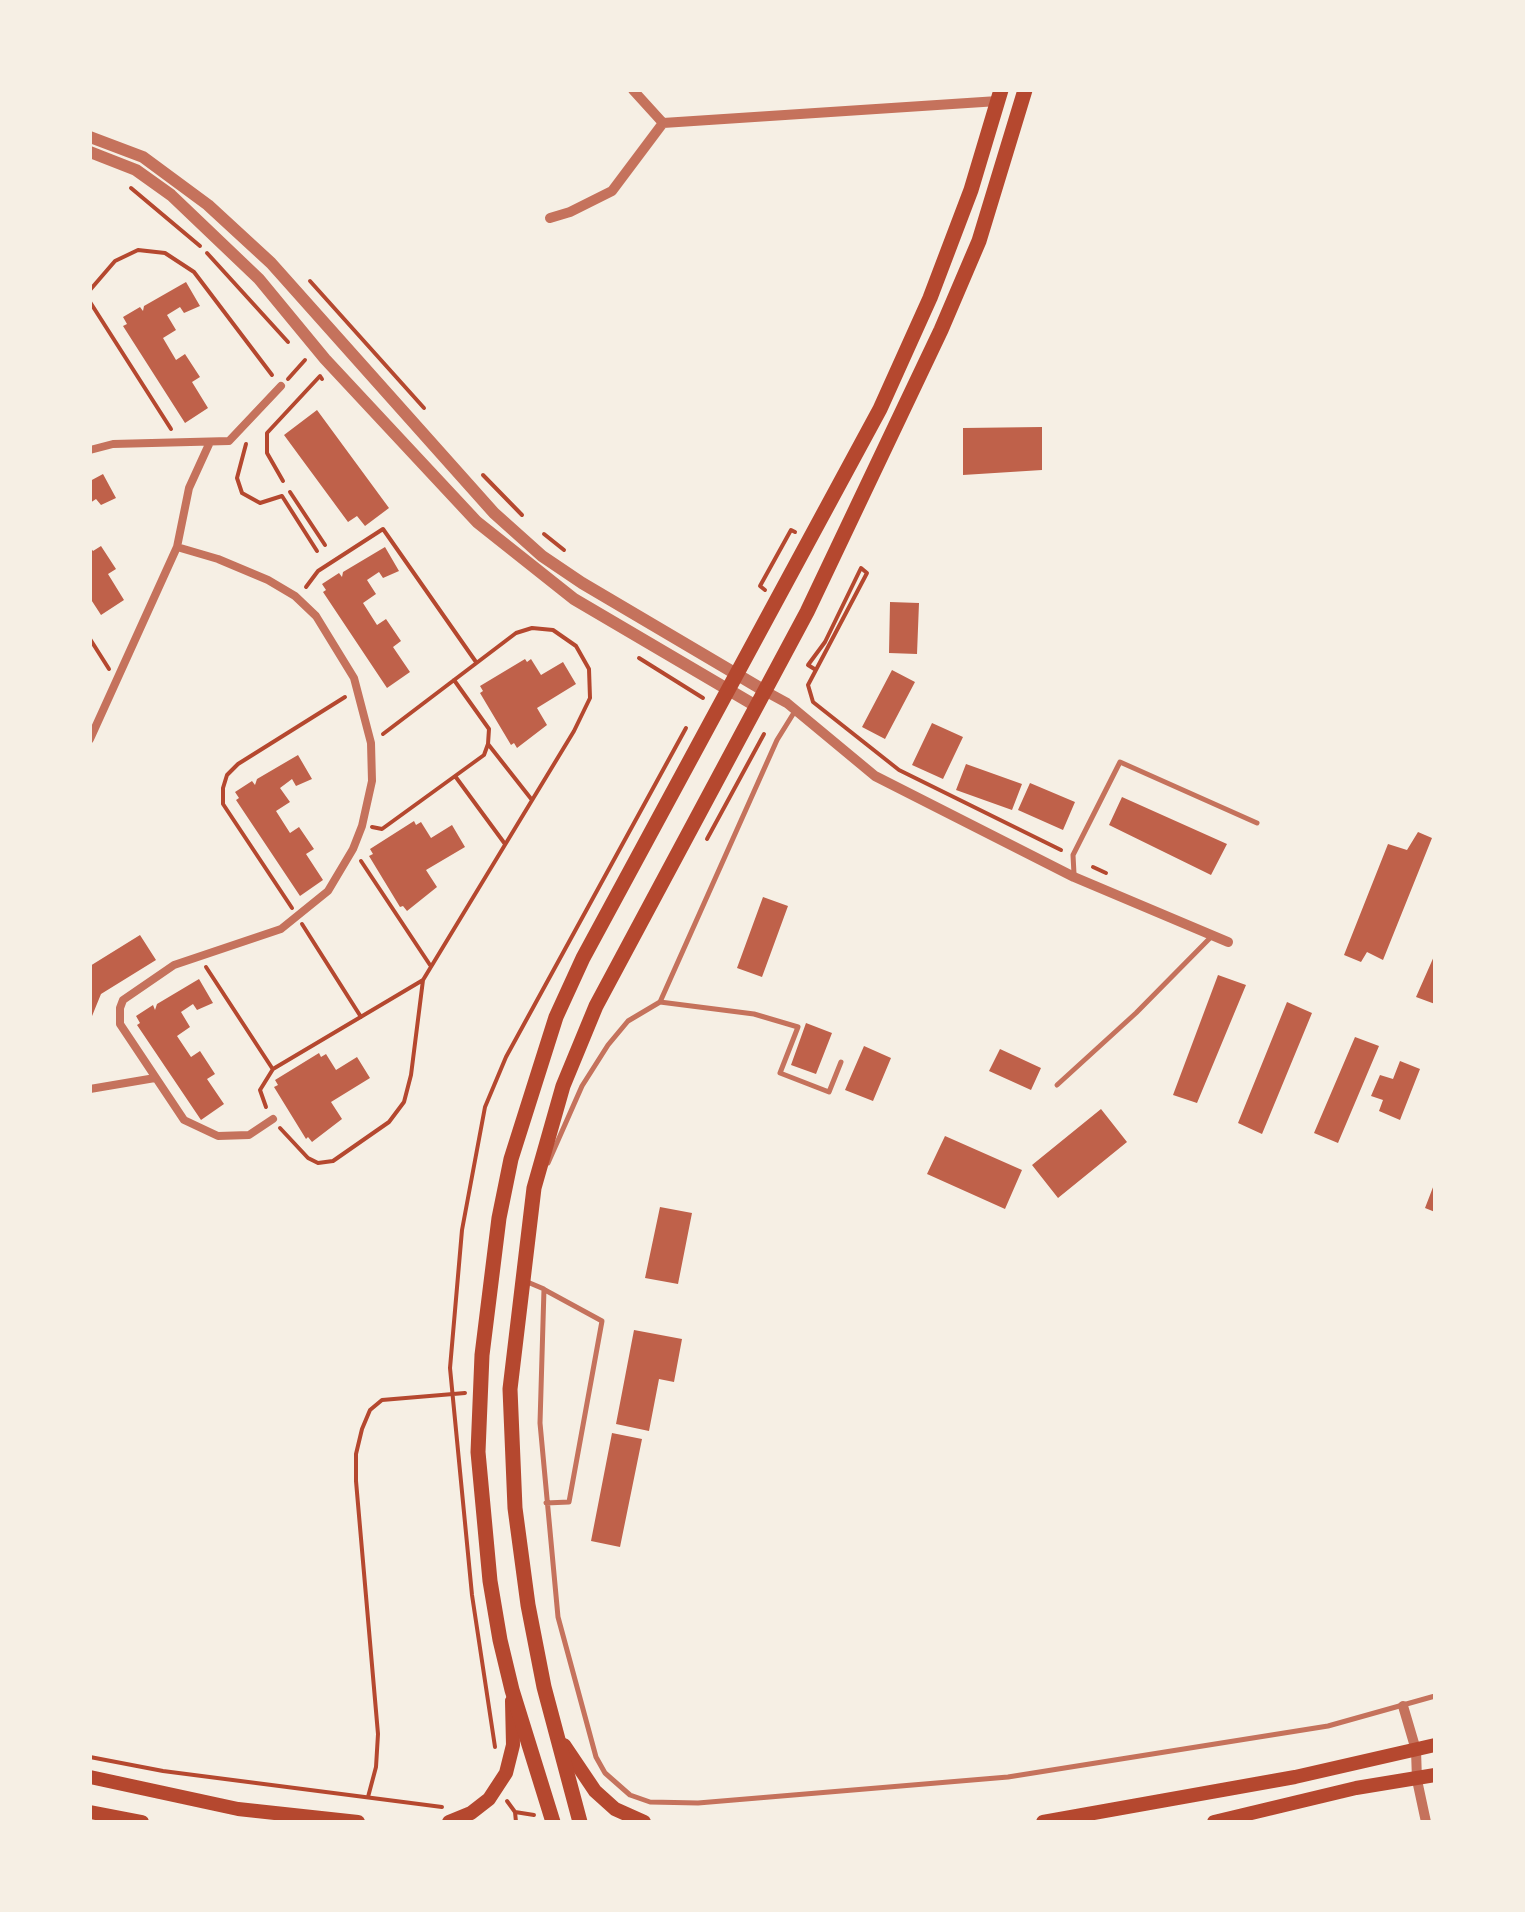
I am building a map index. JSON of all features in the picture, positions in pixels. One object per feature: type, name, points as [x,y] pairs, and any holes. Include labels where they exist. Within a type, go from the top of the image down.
[{"type":"main road","points":[[580,1822],[528,1605],[515,1508],[510,1390],[534,1188],[563,1086],[596,1006],[807,612],[942,330],[979,240],[1025,90]]},
{"type":"main road","points":[[553,1822],[512,1690],[488,1565],[478,1452],[480,1392],[499,1218],[511,1159],[550,1033],[584,958],[880,410],[971,190],[1000,96]]},
{"type":"main road","points":[[447,1814],[471,1813],[489,1799],[506,1773],[512,1745],[512,1690]]},
{"type":"main road","points":[[555,1728],[571,1760],[595,1791],[615,1809],[644,1822]]},
{"type":"main road","points":[[1043,1822],[1295,1778],[1435,1744]]},
{"type":"main road","points":[[1214,1822],[1356,1788],[1435,1775]]},
{"type":"main road","points":[[90,1777],[238,1809],[361,1816]]},
{"type":"main road","points":[[90,1812],[142,1822]]},
{"type":"street","points":[[633,90],[663,124]]},
{"type":"street","points":[[550,218],[612,191],[663,124],[1000,96]]},
{"type":"street","points":[[90,137],[143,157],[208,204],[271,263],[494,513],[542,556],[765,690],[875,776],[1074,876],[1228,942]]},
{"type":"street","points":[[90,152],[136,170],[171,196],[259,279],[325,359],[477,522],[574,599],[756,706]]},
{"type":"street","points":[[90,450],[113,444],[229,441],[281,386]]},
{"type":"street","points":[[90,738],[177,547],[189,488],[210,442]]},
{"type":"street","points":[[177,547],[268,580],[316,616],[357,689],[371,744],[372,781],[362,826],[328,891],[298,918],[260,937],[198,954],[174,965],[124,1000],[120,1008],[120,1024],[184,1120],[218,1136],[248,1135],[273,1119]]},
{"type":"street","points":[[90,1089],[156,1078]]},
{"type":"street","points":[[1403,1706],[1416,1750],[1417,1780],[1426,1822]]},
{"type":"lane","points":[[534,1188],[582,1086],[608,1045],[628,1021],[660,1002],[777,740],[796,711]]},
{"type":"lane","points":[[1074,876],[1073,856],[1120,762],[1257,823]]},
{"type":"lane","points":[[1057,1084],[1136,1014],[1212,936]]},
{"type":"lane","points":[[660,1002],[754,1014],[798,1027],[780,1073],[829,1092],[841,1062]]},
{"type":"lane","points":[[521,1280],[602,1321],[569,1502],[546,1504]]},
{"type":"lane","points":[[544,1289],[540,1422],[558,1617],[596,1757],[616,1784],[630,1795],[650,1802],[698,1803],[1008,1777],[1328,1726],[1435,1696]]},
{"type":"lane","points":[[644,1822],[650,1802]]},
{"type":"path","points":[[128,186],[204,250],[293,346]]},
{"type":"path","points":[[90,290],[115,260],[138,250],[165,254],[194,272],[281,386],[305,360]]},
{"type":"path","points":[[326,296],[427,412]]},
{"type":"path","points":[[90,302],[178,442]]},
{"type":"path","points":[[283,481],[267,454],[267,432],[320,376]]},
{"type":"path","points":[[244,425],[252,434],[238,468],[242,494],[260,503],[282,496],[317,551]]},
{"type":"path","points":[[475,466],[531,525],[570,554]]},
{"type":"path","points":[[290,492],[326,545]]},
{"type":"path","points":[[298,599],[318,571],[383,529],[476,662]]},
{"type":"path","points":[[816,670],[808,665],[825,642],[861,568],[867,573],[816,670],[808,685],[813,702],[900,770],[1061,850]]},
{"type":"path","points":[[371,744],[516,632],[532,628],[553,630],[576,646],[589,668],[590,698],[574,731],[423,980],[404,1102],[389,1122],[333,1160],[318,1163],[296,1148],[273,1119],[260,1090],[273,1069],[423,980]]},
{"type":"path","points":[[90,639],[116,680]]},
{"type":"path","points":[[362,826],[382,829],[484,756],[488,729],[454,680]]},
{"type":"path","points":[[298,918],[223,804],[223,788],[238,764],[357,689]]},
{"type":"path","points":[[707,839],[764,734]]},
{"type":"path","points":[[488,744],[532,800]]},
{"type":"path","points":[[456,776],[505,844]]},
{"type":"path","points":[[353,849],[430,966]]},
{"type":"path","points":[[309,935],[361,1016]]},
{"type":"path","points":[[198,954],[273,1069]]},
{"type":"path","points":[[361,1816],[376,1767],[378,1734],[356,1481],[356,1454],[362,1429],[370,1410],[382,1400],[480,1392]]},
{"type":"path","points":[[90,1757],[447,1814]]},
{"type":"path","points":[[504,1797],[516,1812],[516,1822]]},
{"type":"path","points":[[516,1812],[534,1814]]},
{"type":"building","points":[[186,282],[200,306],[184,313],[180,307],[167,315],[176,330],[163,338],[176,360],[185,354],[200,377],[192,382],[208,408],[185,423],[123,326],[127,324],[123,317],[140,307],[143,311],[144,306]]},
{"type":"building","points":[[317,410],[389,508],[365,526],[357,516],[348,522],[284,435]]},
{"type":"building","points":[[1042,427],[1042,470],[963,475],[963,428]]},
{"type":"building","points":[[103,474],[116,498],[101,505],[96,499],[90,503],[90,481]]},
{"type":"building","points":[[101,546],[116,569],[108,574],[124,600],[101,615],[90,598],[90,547],[93,551]]},
{"type":"building","points":[[385,547],[399,571],[383,578],[379,572],[367,580],[376,594],[363,603],[377,625],[386,619],[401,641],[393,647],[410,672],[387,688],[323,592],[326,590],[322,584],[339,573],[342,577],[343,572]]},
{"type":"building","points":[[890,602],[919,603],[917,654],[889,653]]},
{"type":"building","points":[[531,659],[541,675],[563,662],[576,684],[537,708],[547,725],[517,748],[514,743],[511,745],[480,693],[480,686]]},
{"type":"building","points":[[892,670],[915,682],[885,739],[862,727]]},
{"type":"building","points":[[932,723],[963,737],[943,779],[912,765]]},
{"type":"building","points":[[298,755],[312,779],[296,786],[292,779],[280,788],[290,802],[276,811],[290,833],[299,827],[314,849],[306,854],[323,880],[300,896],[236,800],[239,798],[235,792],[252,781],[255,785],[257,779]]},
{"type":"building","points":[[966,764],[1022,784],[1012,810],[956,790]]},
{"type":"building","points":[[1030,783],[1075,802],[1063,830],[1018,810]]},
{"type":"building","points":[[1122,797],[1227,844],[1211,875],[1109,825]]},
{"type":"building","points":[[414,821],[416,825],[421,822],[431,838],[452,825],[465,847],[426,870],[437,887],[407,911],[400,907],[369,856],[373,854],[370,849]]},
{"type":"building","points":[[1418,832],[1432,838],[1383,960],[1367,952],[1361,962],[1344,955],[1388,844],[1407,850]]},
{"type":"building","points":[[763,897],[788,906],[762,977],[737,968]]},
{"type":"building","points":[[140,935],[156,960],[101,994],[90,1021],[90,966]]},
{"type":"building","points":[[1435,954],[1435,1004],[1416,997]]},
{"type":"building","points":[[1218,975],[1246,985],[1197,1103],[1173,1095]]},
{"type":"building","points":[[199,979],[213,1003],[197,1010],[193,1004],[181,1012],[190,1027],[177,1036],[191,1057],[200,1051],[215,1074],[207,1079],[224,1104],[201,1120],[137,1025],[140,1023],[136,1016],[153,1005],[155,1010],[157,1004]]},
{"type":"building","points":[[1287,1002],[1312,1013],[1262,1134],[1238,1123]]},
{"type":"building","points":[[806,1023],[832,1033],[816,1074],[791,1065]]},
{"type":"building","points":[[1355,1037],[1379,1046],[1338,1143],[1314,1133]]},
{"type":"building","points":[[864,1046],[891,1058],[873,1101],[845,1090]]},
{"type":"building","points":[[1000,1049],[1041,1068],[1031,1090],[989,1071]]},
{"type":"building","points":[[319,1053],[321,1057],[326,1054],[336,1070],[357,1057],[370,1078],[331,1102],[342,1119],[312,1142],[306,1139],[274,1087],[278,1085],[275,1080]]},
{"type":"building","points":[[1400,1061],[1420,1069],[1400,1120],[1379,1111],[1383,1100],[1371,1096],[1380,1075],[1393,1079]]},
{"type":"building","points":[[1101,1109],[1127,1142],[1058,1198],[1032,1165]]},
{"type":"building","points":[[945,1136],[1022,1170],[1005,1209],[927,1174]]},
{"type":"building","points":[[1435,1182],[1435,1212],[1425,1208]]},
{"type":"building","points":[[660,1207],[692,1213],[678,1284],[645,1278]]},
{"type":"building","points":[[634,1330],[682,1339],[674,1382],[659,1379],[649,1431],[616,1424]]},
{"type":"building","points":[[612,1433],[642,1439],[620,1547],[591,1541]]}]
